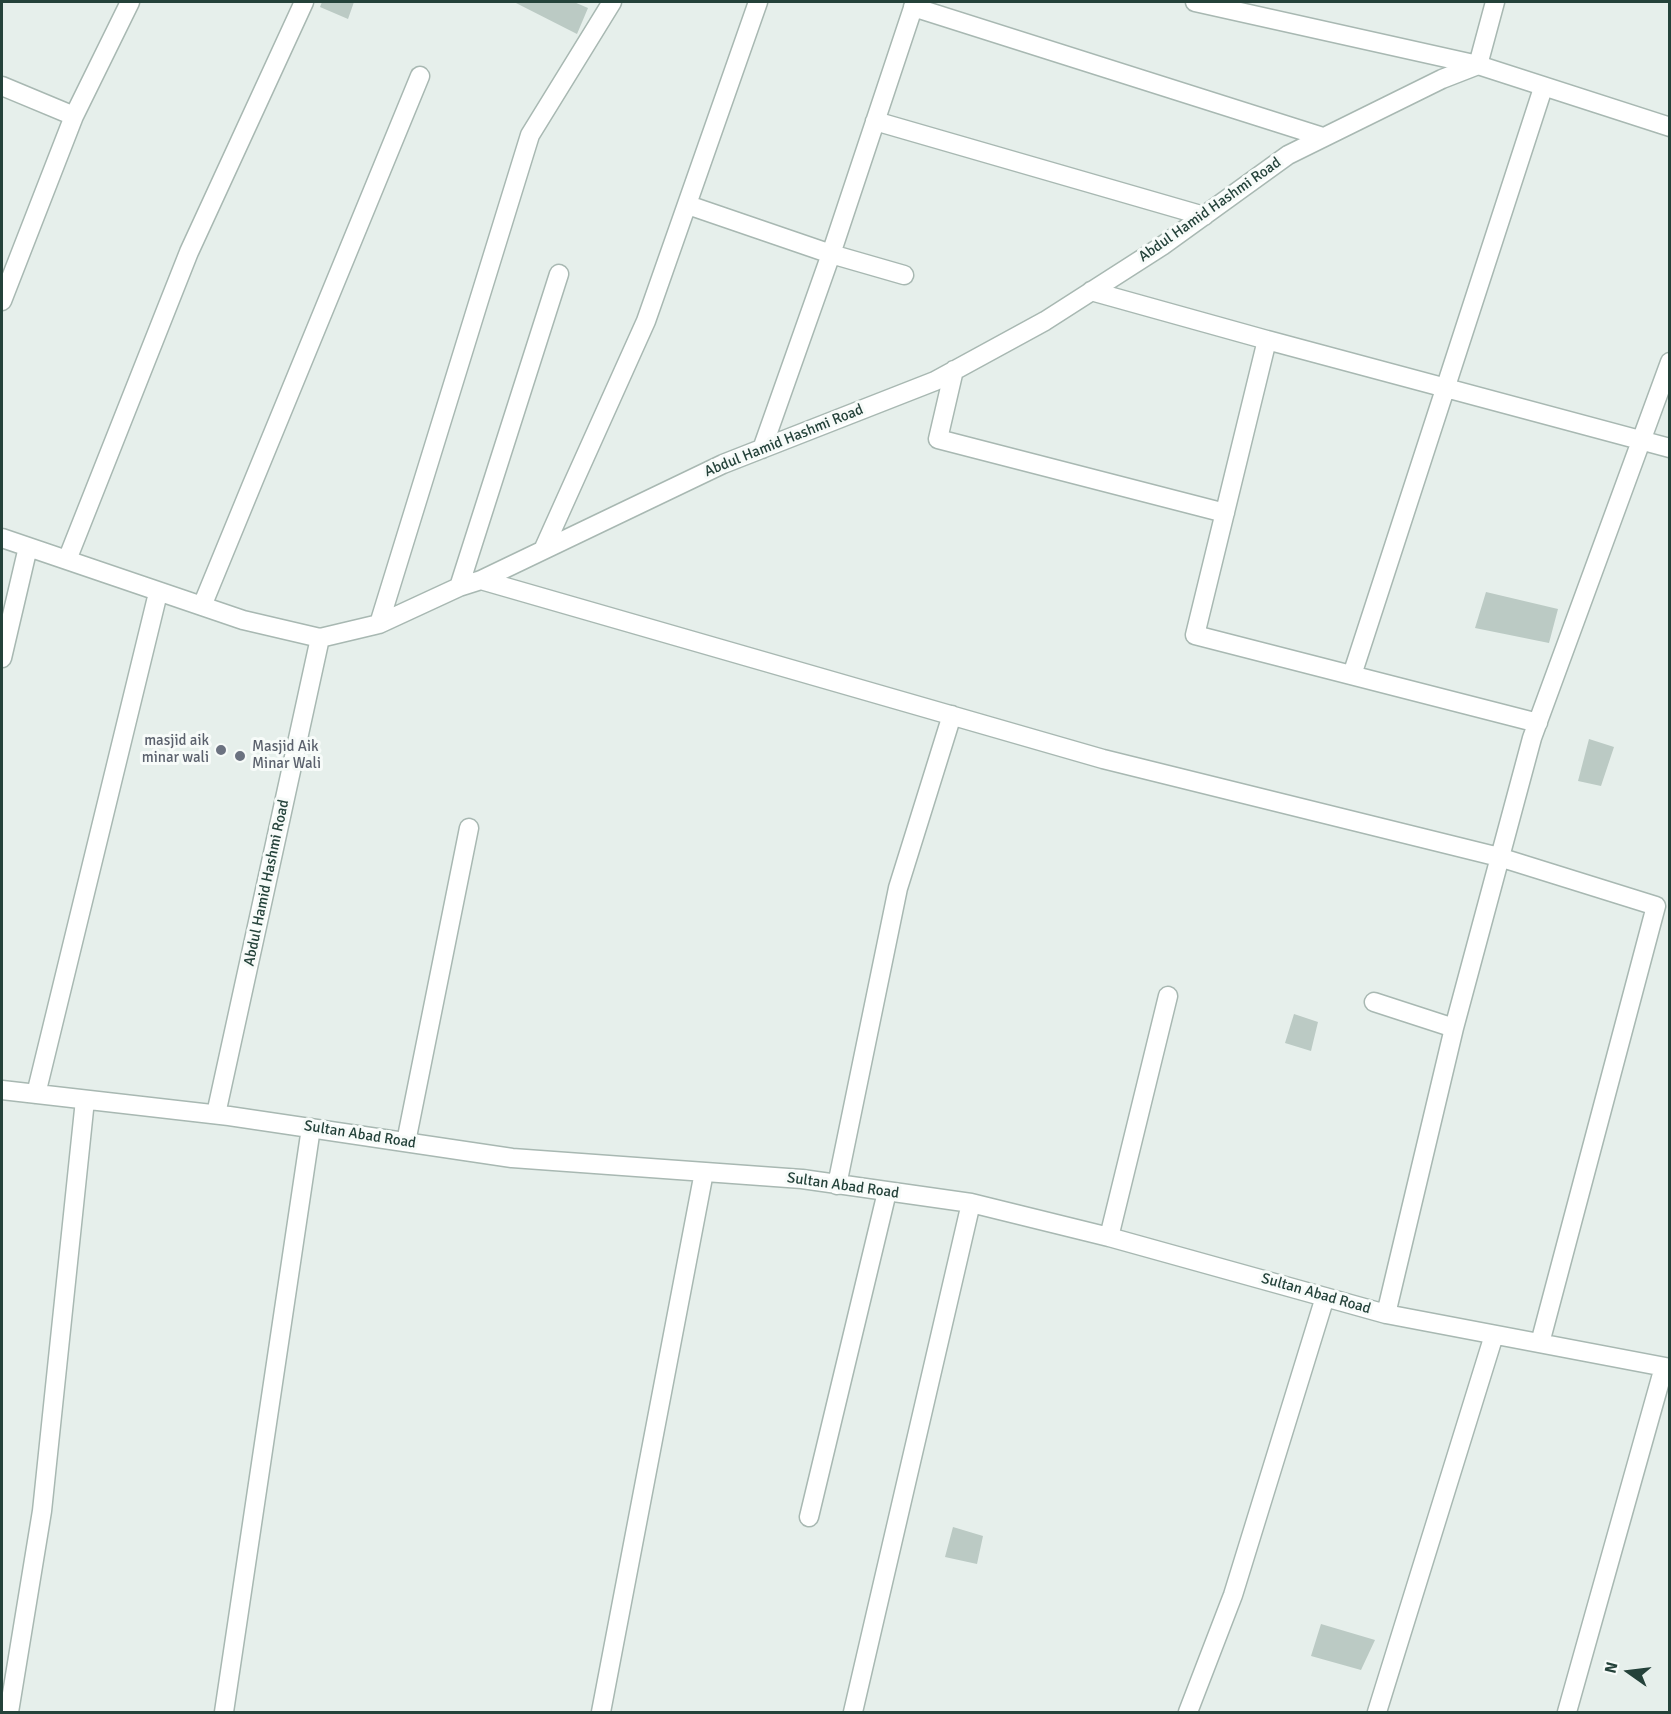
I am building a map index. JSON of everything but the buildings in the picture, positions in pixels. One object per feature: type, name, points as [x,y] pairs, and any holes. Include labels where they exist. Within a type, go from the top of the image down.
[{"type":"street","points":[[2,301],[74,116],[130,2]]},
{"type":"street","points":[[67,560],[189,252],[304,2]]},
{"type":"street","points":[[379,624],[530,135],[612,2]]},
{"type":"street","points":[[544,548],[646,321],[758,2]]},
{"type":"street","points":[[1195,2],[1478,65],[1543,88],[1670,127]]},
{"type":"street","points":[[1478,65],[1495,2]]},
{"type":"street","points":[[762,449],[831,254],[914,4],[1323,138]]},
{"type":"street","name":"Abdul Hamid Hashmi Road","points":[[216,1114],[320,638],[379,624],[459,587],[481,580],[723,464],[935,381],[1045,321],[1204,216],[1288,155],[1442,79],[1478,65]]},
{"type":"street","points":[[202,606],[420,76]]},
{"type":"street","points":[[2,86],[74,116]]},
{"type":"street","points":[[1352,675],[1543,88]]},
{"type":"street","points":[[875,121],[1204,216]]},
{"type":"street","points":[[688,206],[831,254],[904,275]]},
{"type":"street","points":[[459,587],[559,274]]},
{"type":"street","points":[[1091,291],[1444,389],[1670,448]]},
{"type":"street","points":[[1267,340],[1195,635],[1538,723]]},
{"type":"street","points":[[1386,1314],[1454,1028],[1499,857],[1538,723],[1670,362]]},
{"type":"street","points":[[954,370],[938,439],[1225,513]]},
{"type":"street","points":[[2,538],[243,620],[320,638]]},
{"type":"street","points":[[2,658],[28,547]]},
{"type":"street","points":[[481,580],[1103,759],[1499,857],[1656,906],[1540,1343]]},
{"type":"street","points":[[36,1094],[159,593]]},
{"type":"street","points":[[837,1185],[898,888],[952,715]]},
{"type":"street","points":[[406,1142],[469,828]]},
{"type":"street","points":[[1109,1237],[1168,996]]},
{"type":"street","points":[[1374,1002],[1454,1028]]},
{"type":"street","name":"Sultan Abad Road","points":[[2,1090],[216,1114],[512,1158],[802,1179],[971,1203],[1109,1237],[1386,1314],[1667,1368]]},
{"type":"street","points":[[9,1713],[42,1511],[85,1100]]},
{"type":"street","points":[[224,1713],[311,1128]]},
{"type":"street","points":[[601,1713],[704,1172]]},
{"type":"street","points":[[809,1517],[887,1192]]},
{"type":"street","points":[[853,1713],[971,1203]]},
{"type":"street","points":[[1188,1713],[1233,1595],[1325,1297]]},
{"type":"street","points":[[1377,1713],[1494,1335]]},
{"type":"street","points":[[1567,1713],[1667,1368]]},
{"type":"place","name":"masjid aik minar wali","points":[[221,750]]},
{"type":"place","name":"Masjid Aik Minar Wali","points":[[240,756]]}]
